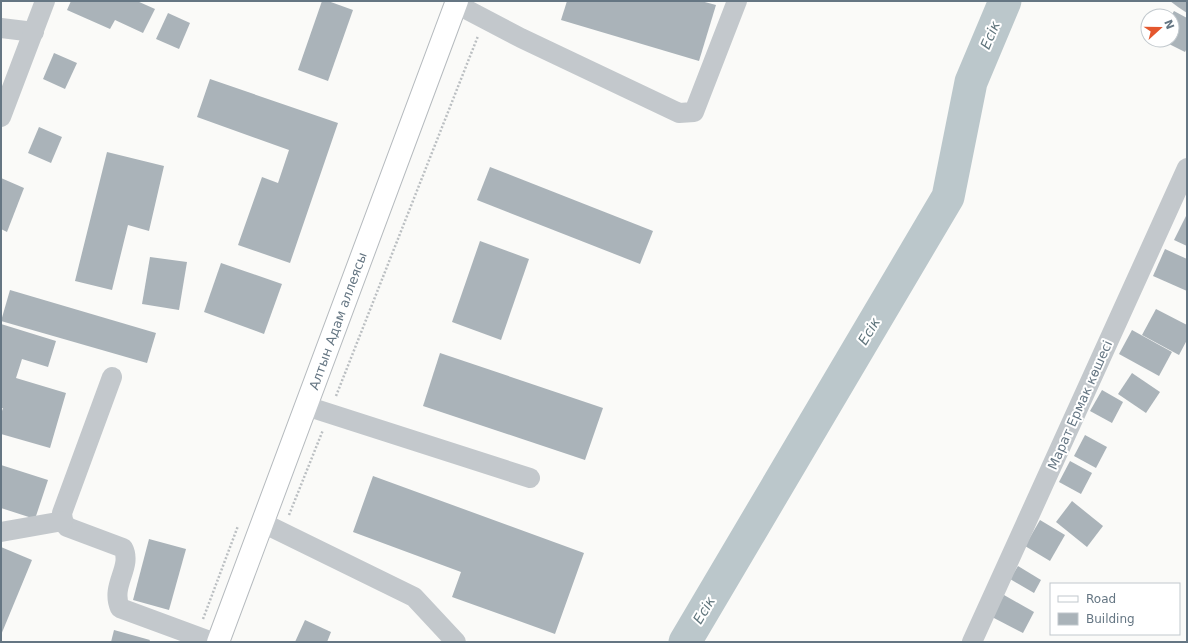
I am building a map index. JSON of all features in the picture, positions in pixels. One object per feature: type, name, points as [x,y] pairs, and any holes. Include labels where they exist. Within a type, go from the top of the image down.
[{"type":"main road","name":"Алтын Адам аллеясы","points":[[218,642],[457,3]]},
{"type":"street","points":[[1,117],[45,1]]},
{"type":"street","points":[[457,3],[484,19],[522,38],[679,113],[694,112],[737,1]]},
{"type":"street","points":[[1,28],[34,32]]},
{"type":"street","name":"Марат Ермак көшесі","points":[[972,642],[1187,168]]},
{"type":"street","points":[[112,377],[62,513],[63,522],[67,527],[123,548],[127,554],[117,594],[117,601],[120,608],[212,642]]},
{"type":"street","points":[[306,406],[530,478]]},
{"type":"street","points":[[1,532],[63,522]]},
{"type":"street","points":[[263,523],[414,597],[456,642]]},
{"type":"path","points":[[283,533],[484,19]]},
{"type":"building","points":[[71,1],[137,1],[155,9],[143,33],[115,20],[110,29],[67,10]]},
{"type":"building","points":[[322,1],[328,1],[353,10],[328,81],[298,70]]},
{"type":"building","points":[[567,1],[701,1],[716,5],[699,61],[561,20]]},
{"type":"building","points":[[1170,1],[1187,1],[1187,13],[1180,8]]},
{"type":"building","points":[[168,13],[190,23],[179,49],[156,39]]},
{"type":"building","points":[[1180,14],[1187,18],[1187,48],[1185,52],[1177,48],[1180,48]]},
{"type":"building","points":[[54,53],[77,63],[65,89],[43,79]]},
{"type":"building","points":[[210,79],[338,123],[290,263],[238,245],[262,177],[278,183],[289,150],[197,117]]},
{"type":"building","points":[[39,127],[62,137],[51,163],[28,153]]},
{"type":"building","points":[[107,152],[164,166],[149,231],[128,225],[112,290],[75,281]]},
{"type":"building","points":[[490,167],[653,231],[640,264],[477,200]]},
{"type":"building","points":[[1,178],[24,188],[7,232],[1,229]]},
{"type":"building","points":[[1187,214],[1187,246],[1174,240]]},
{"type":"building","points":[[480,241],[529,259],[501,340],[452,322]]},
{"type":"building","points":[[1165,249],[1187,259],[1187,291],[1153,276]]},
{"type":"building","points":[[150,257],[187,262],[179,310],[142,304]]},
{"type":"building","points":[[221,263],[282,284],[264,334],[204,312]]},
{"type":"building","points":[[10,290],[156,333],[147,363],[1,321]]},
{"type":"building","points":[[1156,309],[1187,325],[1187,340],[1179,355],[1142,335]]},
{"type":"building","points":[[1,324],[56,341],[48,367],[22,359],[16,378],[66,393],[50,448],[1,434],[1,414],[3,408],[1,408]]},
{"type":"building","points":[[1132,330],[1172,352],[1159,376],[1119,354]]},
{"type":"building","points":[[440,353],[603,408],[585,460],[423,406]]},
{"type":"building","points":[[1132,373],[1160,392],[1146,413],[1118,394]]},
{"type":"building","points":[[1102,390],[1123,402],[1112,423],[1090,411]]},
{"type":"building","points":[[1085,435],[1107,447],[1096,468],[1074,456]]},
{"type":"building","points":[[1070,461],[1092,473],[1081,494],[1059,482]]},
{"type":"building","points":[[1,465],[48,480],[35,519],[1,508]]},
{"type":"building","points":[[373,476],[584,553],[555,634],[452,597],[461,572],[353,532]]},
{"type":"building","points":[[1072,501],[1103,526],[1087,547],[1056,522]]},
{"type":"building","points":[[1040,520],[1065,535],[1050,561],[1025,546]]},
{"type":"building","points":[[149,539],[186,549],[169,610],[133,600]]},
{"type":"building","points":[[1,547],[32,560],[1,635]]},
{"type":"building","points":[[1018,566],[1041,580],[1034,593],[1010,579]]},
{"type":"building","points":[[1004,595],[1034,612],[1023,633],[992,617]]},
{"type":"building","points":[[305,620],[331,632],[327,642],[295,642]]},
{"type":"building","points":[[114,630],[150,640],[149,642],[111,642]]},
{"type":"waterway","name":"Есік","points":[[685,642],[948,197],[971,82],[1005,1]]}]
